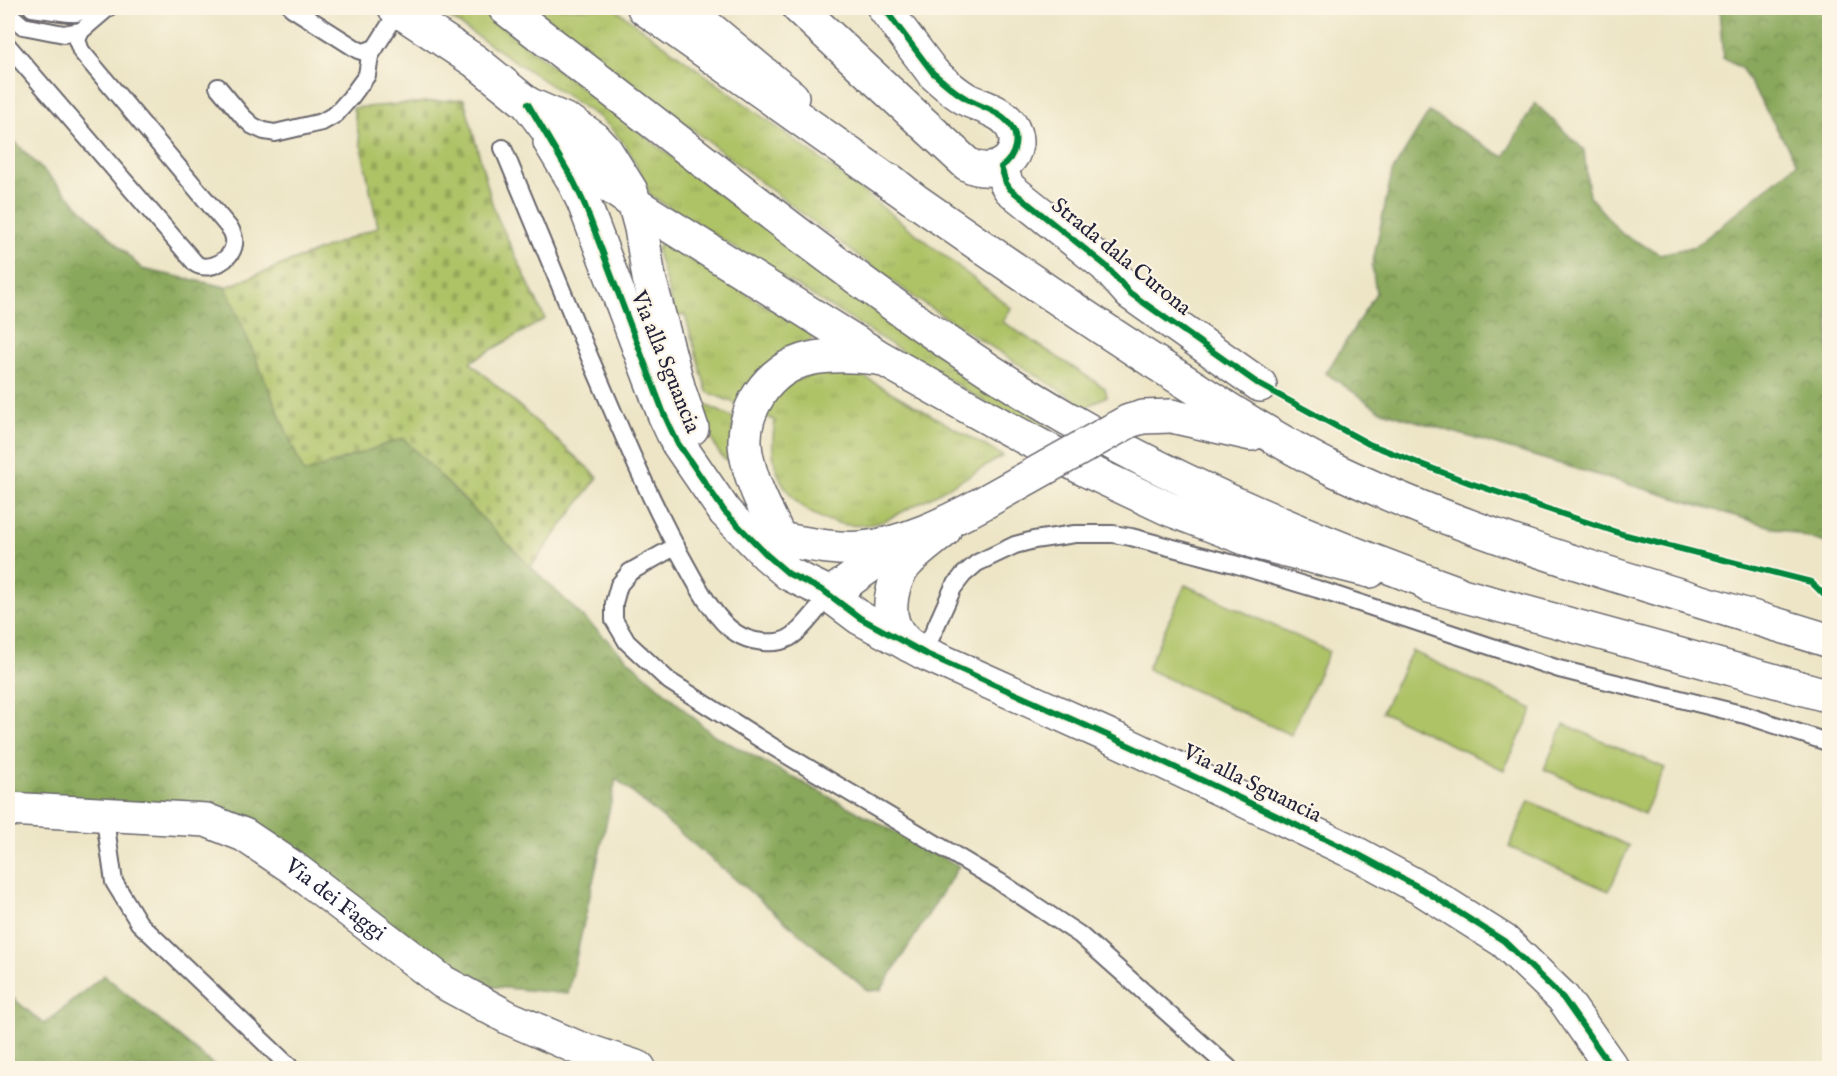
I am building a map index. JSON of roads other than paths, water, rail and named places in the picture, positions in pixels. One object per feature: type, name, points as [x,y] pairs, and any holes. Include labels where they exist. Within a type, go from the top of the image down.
[{"type":"main road","points":[[505,8],[857,278],[990,370],[1065,416],[1206,491],[1356,556],[1461,594]]},
{"type":"main road","points":[[644,8],[1049,294],[1279,441],[1338,471],[1462,523],[1587,566],[1830,641]]},
{"type":"main road","points":[[685,8],[912,198]]},
{"type":"main road","points":[[799,8],[968,164],[986,170],[1000,167],[1007,162],[1015,150],[1015,134],[1008,122],[965,98],[933,73],[884,8]]},
{"type":"main road","name":"Via alla Sguancia","points":[[397,9],[475,62],[528,104],[584,203],[676,442],[710,492],[746,534],[789,574],[826,593],[860,618],[917,649],[1109,736],[1359,855],[1422,889],[1504,941],[1563,998],[1612,1068]]},
{"type":"main road","points":[[528,104],[558,144],[581,166],[635,204],[882,358],[1086,470],[1169,509],[1258,543],[1461,594],[1830,696]]},
{"type":"main road","name":"Strada dala Curona","points":[[1000,167],[1010,189],[1105,266],[1130,293],[1260,385]]},
{"type":"main road","points":[[635,204],[649,278],[679,390],[694,434],[724,484],[803,562],[826,593],[912,536]]},
{"type":"main road","points":[[780,539],[749,468],[745,451],[749,416],[757,398],[779,373],[807,359],[850,356],[882,358]]},
{"type":"main road","points":[[780,539],[815,545],[860,548],[878,546],[912,536],[975,508],[1129,421],[1143,417],[1172,416],[1279,441]]},
{"type":"main road","points":[[917,649],[896,630],[892,616],[892,594],[899,574],[907,563],[975,508]]},
{"type":"main road","name":"Via dei Faggi","points":[[8,809],[206,820],[244,835],[292,867],[442,982],[509,1018],[576,1047],[639,1068]]},
{"type":"lane","points":[[32,8],[81,12],[86,8]]},
{"type":"lane","points":[[8,46],[196,264],[201,267],[215,266],[232,251],[235,243],[231,230],[81,51],[77,40],[81,31],[108,8]]},
{"type":"lane","points":[[292,8],[358,50],[375,48]]},
{"type":"lane","points":[[218,87],[243,117],[253,126],[264,131],[275,133],[322,122],[336,114],[367,75],[370,56],[397,9]]},
{"type":"lane","points":[[8,13],[16,22],[30,28],[64,34],[81,31]]},
{"type":"lane","points":[[503,148],[650,498],[705,597],[726,626],[737,634],[760,642],[776,642],[789,638],[818,610],[826,593]]},
{"type":"lane","points":[[917,649],[953,588],[977,563],[1015,545],[1035,540],[1075,534],[1113,534],[1245,567],[1559,669],[1745,715],[1830,743]]},
{"type":"lane","points":[[676,546],[630,572],[619,585],[614,603],[614,620],[627,642],[669,681],[770,745],[1000,882],[1080,935],[1229,1068]]},
{"type":"lane","points":[[104,813],[114,882],[139,923],[291,1068]]}]
